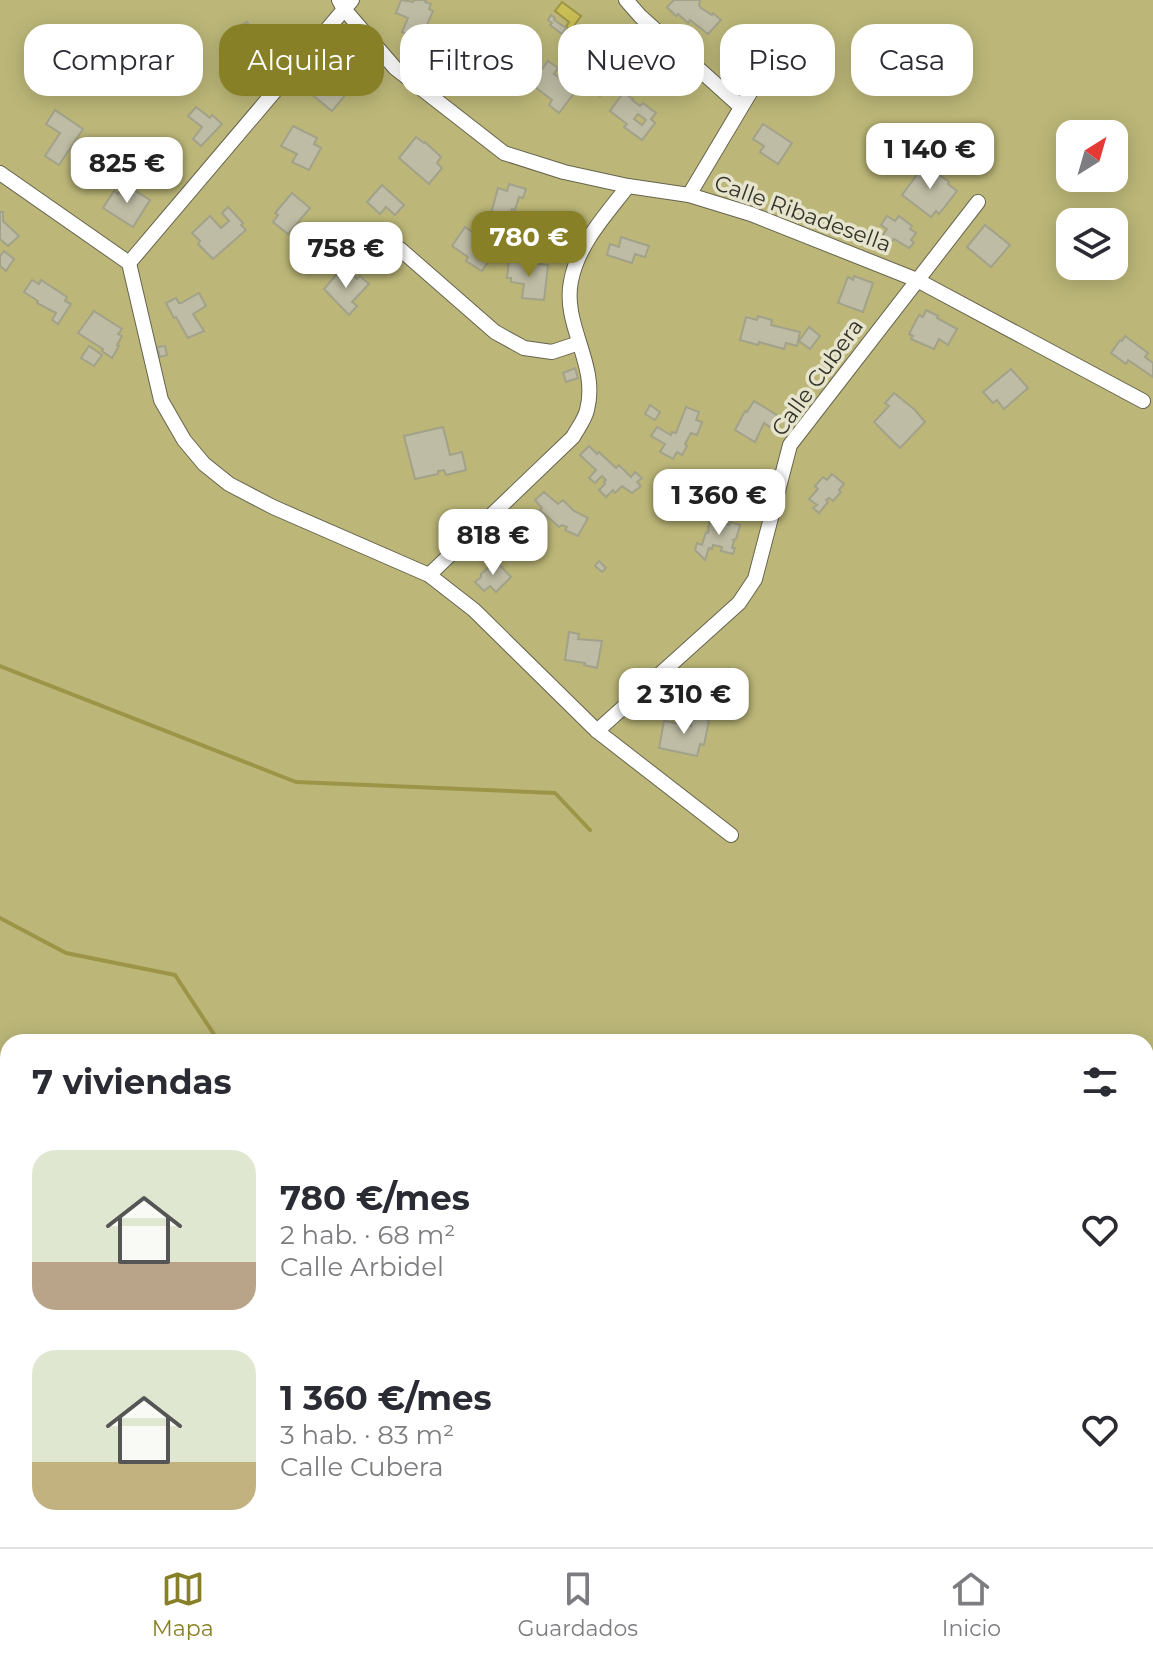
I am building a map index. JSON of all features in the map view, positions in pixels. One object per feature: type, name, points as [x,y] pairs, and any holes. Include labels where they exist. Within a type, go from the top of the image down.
[{"type":"street","points":[[626,0],[741,107]]},
{"type":"street","points":[[129,263],[345,3]]},
{"type":"street","name":"Calle Ribadesella","points":[[345,3],[395,68],[504,153],[564,172],[689,195],[751,214],[917,280],[1143,401]]},
{"type":"street","points":[[689,195],[748,96]]},
{"type":"street","points":[[0,173],[129,263],[161,400],[184,440],[204,464],[229,484],[273,507],[429,575],[474,610],[597,731],[731,835]]},
{"type":"street","points":[[429,575],[573,437],[587,413],[590,391],[588,366],[569,302],[571,281],[587,241],[628,186]]},
{"type":"street","name":"Calle Cubera","points":[[597,731],[739,603],[755,579],[790,445],[978,202]]},
{"type":"street","points":[[400,249],[495,332],[524,348],[552,352],[579,343]]},
{"type":"shaded area","points":[[0,0],[1153,0],[1153,1034],[0,1034]]},
{"type":"shaded area","points":[[562,2],[581,16],[575,24],[568,24],[555,11]]},
{"type":"shaded area","points":[[704,488],[712,493],[698,514],[690,508],[698,491]]},
{"type":"building","points":[[401,0],[426,0],[433,11],[427,24],[405,24],[408,18],[396,13]]},
{"type":"building","points":[[674,0],[700,0],[701,8],[721,20],[708,34],[704,31],[704,24],[695,24],[690,20],[688,23],[667,7]]},
{"type":"building","points":[[551,15],[555,18],[560,24],[558,31],[550,25],[552,23],[548,20]]},
{"type":"building","points":[[548,61],[558,68],[554,74],[558,77],[558,96],[572,96],[559,113],[549,105],[552,100],[542,92],[542,69]]},
{"type":"building","points":[[314,96],[344,96],[332,111]]},
{"type":"building","points":[[621,96],[628,96],[640,106],[643,103],[656,113],[651,119],[655,123],[642,140],[624,127],[627,124],[610,111]],"holes":[[[638,114],[646,120],[642,125],[634,119]]]},
{"type":"building","points":[[196,107],[222,124],[201,146],[193,139],[202,127],[188,116]]},
{"type":"building","points":[[55,110],[83,129],[59,165],[45,156],[60,133],[46,124]]},
{"type":"building","points":[[763,124],[792,143],[778,164],[760,152],[764,146],[753,139]]},
{"type":"building","points":[[293,126],[317,138],[314,144],[321,148],[309,170],[292,162],[297,154],[281,146]]},
{"type":"building","points":[[416,137],[441,157],[437,163],[442,168],[429,184],[399,158]]},
{"type":"building","points":[[925,164],[957,191],[939,214],[936,211],[931,217],[902,195]]},
{"type":"building","points":[[124,184],[150,200],[133,227],[103,208],[114,191],[118,194]]},
{"type":"building","points":[[509,184],[526,189],[523,198],[519,197],[515,210],[512,209],[508,223],[490,217],[498,188],[507,191]]},
{"type":"building","points":[[382,185],[404,205],[395,215],[386,207],[380,214],[367,202]]},
{"type":"building","points":[[292,193],[310,208],[288,234],[273,222],[278,215],[275,213]]},
{"type":"building","points":[[228,207],[246,230],[213,259],[192,233],[210,216],[221,228],[229,221],[222,213]]},
{"type":"building","points":[[0,212],[3,212],[3,221],[19,236],[8,246],[0,239]]},
{"type":"building","points":[[537,212],[551,218],[549,222],[554,225],[553,228],[565,234],[557,251],[525,236]]},
{"type":"building","points":[[887,216],[895,221],[899,216],[912,226],[910,229],[916,233],[911,240],[914,243],[909,248],[883,235],[887,229],[881,225]]},
{"type":"building","points":[[985,225],[1010,245],[991,267],[967,247]]},
{"type":"building","points":[[465,227],[480,237],[482,233],[491,238],[484,254],[491,258],[482,271],[466,261],[468,257],[452,246]]},
{"type":"building","points":[[621,237],[649,246],[645,257],[635,254],[632,263],[607,255],[610,244],[619,247]]},
{"type":"building","points":[[4,251],[14,259],[6,271],[0,266],[0,256]]},
{"type":"building","points":[[509,261],[548,265],[544,300],[522,298],[524,284],[511,282],[511,278],[507,278]]},
{"type":"building","points":[[341,269],[357,279],[360,276],[369,284],[352,302],[357,306],[349,315],[324,289]]},
{"type":"building","points":[[854,276],[873,283],[863,312],[838,303],[848,277],[853,280]]},
{"type":"building","points":[[32,280],[39,284],[41,280],[67,297],[65,301],[71,304],[58,324],[52,320],[56,313],[24,292]]},
{"type":"building","points":[[199,293],[206,306],[193,314],[204,331],[188,338],[166,303],[176,298],[181,303]]},
{"type":"building","points":[[926,310],[957,329],[948,345],[939,339],[934,349],[911,339],[913,336],[909,334],[919,315],[923,317]]},
{"type":"building","points":[[94,311],[122,329],[118,334],[122,336],[119,346],[112,358],[78,333]]},
{"type":"building","points":[[758,316],[772,320],[771,325],[800,332],[797,346],[786,343],[784,349],[740,340],[746,317],[757,320]]},
{"type":"building","points":[[809,327],[820,336],[810,349],[799,341]]},
{"type":"building","points":[[1125,336],[1148,353],[1145,357],[1153,363],[1153,377],[1111,353]]},
{"type":"building","points":[[89,346],[102,355],[94,366],[81,358]]},
{"type":"building","points":[[165,346],[167,355],[160,357],[157,347]]},
{"type":"building","points":[[575,368],[578,378],[566,382],[563,373]]},
{"type":"building","points":[[1011,369],[1028,388],[1004,409],[997,400],[993,403],[983,392]]},
{"type":"building","points":[[894,393],[925,422],[900,448],[874,422],[889,406],[885,403]]},
{"type":"building","points":[[754,401],[777,415],[770,427],[764,423],[755,442],[735,430]]},
{"type":"building","points":[[650,405],[660,412],[655,420],[645,414]]},
{"type":"building","points":[[686,407],[699,412],[696,420],[702,422],[697,435],[691,433],[682,455],[677,452],[673,459],[660,452],[665,444],[651,436],[657,427],[671,435],[672,432],[676,433]]},
{"type":"building","points":[[443,427],[450,455],[462,452],[466,470],[446,475],[444,470],[438,471],[438,474],[415,479],[404,436]]},
{"type":"building","points":[[589,446],[616,468],[619,465],[631,477],[635,472],[642,478],[637,482],[641,486],[632,493],[622,486],[606,497],[599,490],[606,480],[602,476],[595,483],[589,478],[596,470],[580,455]]},
{"type":"building","points":[[832,474],[844,484],[833,501],[829,498],[826,500],[828,502],[819,513],[813,508],[817,505],[809,499],[823,477],[827,480]]},
{"type":"building","points":[[544,492],[558,504],[563,500],[574,511],[588,518],[578,536],[565,530],[567,527],[559,527],[540,510],[542,508],[535,500]]},
{"type":"building","points":[[712,516],[729,525],[730,522],[740,525],[733,540],[733,554],[713,545],[705,560],[695,550],[697,543],[702,545],[708,533]]},
{"type":"building","points":[[494,559],[511,577],[496,592],[490,586],[484,591],[475,582]]},
{"type":"building","points":[[599,561],[606,568],[602,572],[595,566]]},
{"type":"building","points":[[569,632],[579,634],[578,639],[602,641],[597,668],[565,660]]},
{"type":"building","points":[[693,716],[709,720],[704,745],[700,744],[697,756],[659,748],[664,721],[691,726]]},
{"type":"waterway","points":[[0,666],[296,782],[555,793],[590,830]]},
{"type":"waterway","points":[[0,918],[66,953],[175,975],[214,1034]]}]
